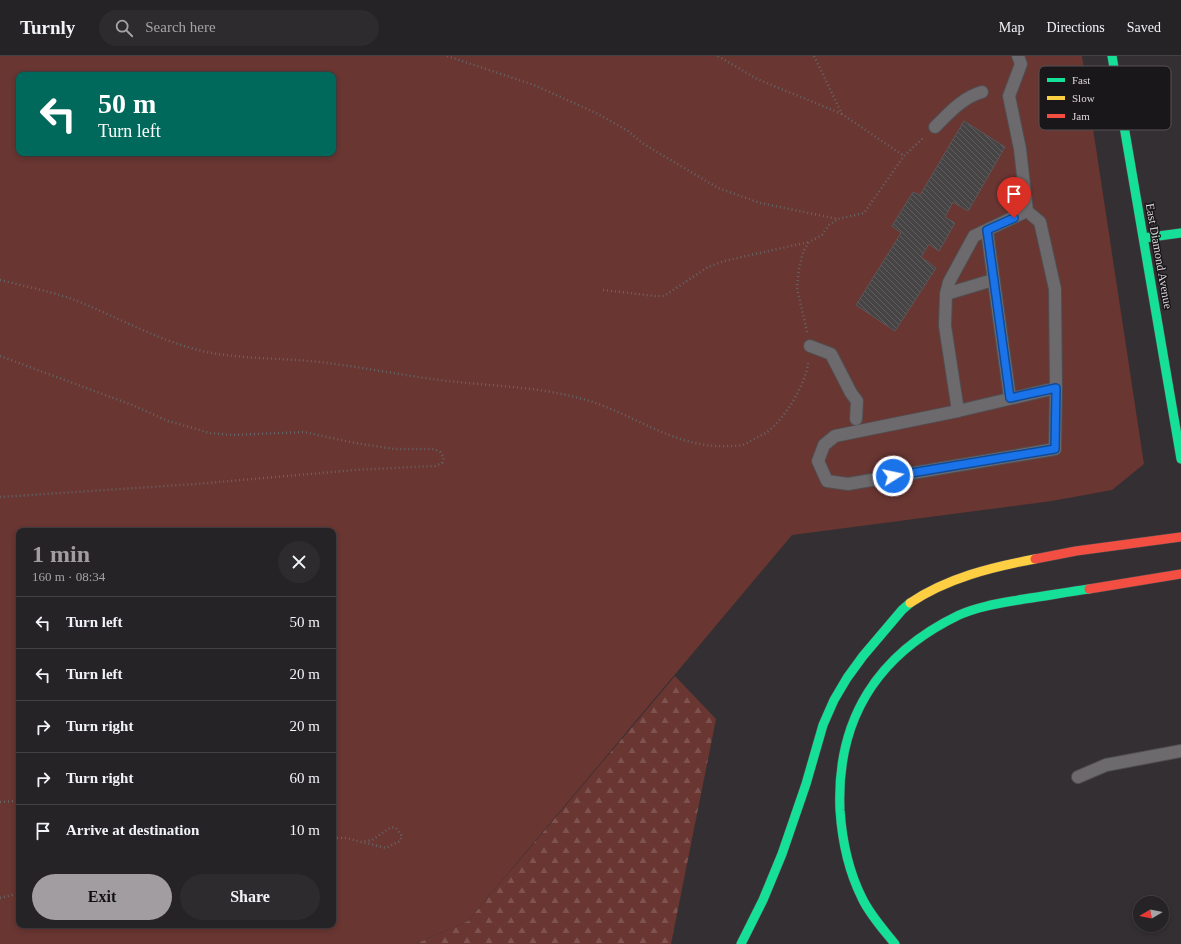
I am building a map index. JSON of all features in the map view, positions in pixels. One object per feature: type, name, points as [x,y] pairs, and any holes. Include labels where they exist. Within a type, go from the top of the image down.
[{"type":"main road","name":"East Diamond Avenue","points":[[1112,56],[1114,66]]},
{"type":"main road","name":"East Diamond Avenue","points":[[1125,130],[1181,459]]},
{"type":"main road","points":[[1144,238],[1181,233]]},
{"type":"main road","points":[[741,944],[768,889],[783,851],[823,726],[835,697],[849,672],[864,652],[904,609],[925,594],[942,585],[1002,566],[1048,556],[1181,537]]},
{"type":"main road","points":[[895,944],[870,912],[861,896],[852,875],[840,826],[840,772],[847,737],[854,715],[878,677],[911,644],[946,621],[984,606],[1181,574]]},
{"type":"lane","points":[[1018,56],[1021,64],[1009,96],[1020,149],[1027,211],[1040,222],[1055,289],[1056,388],[1055,449],[848,484],[827,481],[818,461],[824,445],[835,436],[958,411],[1056,388]]},
{"type":"lane","points":[[935,128],[949,113],[964,101],[982,92]]},
{"type":"lane","points":[[958,411],[945,326],[946,294],[949,282],[974,236],[1027,211]]},
{"type":"lane","points":[[987,230],[1010,398]]},
{"type":"lane","points":[[946,294],[993,280]]},
{"type":"lane","points":[[810,346],[831,354],[857,402],[856,419]]},
{"type":"lane","points":[[1078,777],[1106,765],[1181,751]]},
{"type":"path","points":[[447,56],[534,86],[596,113],[628,130],[642,143],[718,188],[760,203],[838,219],[864,214],[904,156],[935,128]]},
{"type":"path","points":[[718,56],[758,79],[842,114],[904,156]]},
{"type":"path","points":[[814,56],[842,114]]},
{"type":"path","points":[[603,290],[664,296],[708,267],[718,263],[809,242],[822,235],[829,225],[838,219]]},
{"type":"path","points":[[0,280],[47,291],[72,299],[146,331],[183,345],[209,352],[235,357],[295,360],[347,365],[439,380],[544,391],[581,398],[679,439],[713,447],[742,445],[767,432],[783,415],[796,396],[807,374],[810,346],[797,288],[803,252],[809,242]]},
{"type":"path","points":[[0,356],[132,405],[168,421],[210,433],[232,435],[304,432],[355,444],[394,449],[434,449],[440,452],[444,458],[442,464],[434,466],[355,470],[196,484],[0,496]]},
{"type":"path","points":[[0,802],[16,801]]},
{"type":"path","points":[[336,838],[346,838],[379,847],[386,848],[400,841],[402,836],[396,828],[391,827],[372,840],[361,842]]},
{"type":"path","points":[[0,898],[16,894]]},
{"type":"green space","points":[[0,56],[1082,56],[1084,66],[1039,66],[1039,130],[1093,130],[1144,464],[1112,490],[1052,501],[792,535],[468,921],[415,944],[0,944]]},
{"type":"green space","points":[[675,676],[716,719],[671,944],[415,944],[468,921]]},
{"type":"building","points":[[964,121],[1005,147],[968,211],[953,202],[945,217],[955,223],[939,251],[929,244],[921,257],[936,268],[895,331],[856,305],[901,233],[892,226],[913,192],[920,195]]},
{"type":"traffic: fast","points":[[1112,56],[1114,66]]},
{"type":"traffic: fast","points":[[1125,130],[1181,459]]},
{"type":"traffic: fast","points":[[1144,238],[1181,233]]},
{"type":"traffic: fast","points":[[895,944],[877,922],[857,887],[846,855],[841,821],[841,777],[846,747],[855,719],[868,693],[885,670],[906,649],[930,631],[959,615],[974,609],[999,603],[1089,589]]},
{"type":"traffic: fast","points":[[741,944],[763,900],[782,854],[806,784],[823,725],[834,700],[847,678],[863,656],[902,610],[910,603]]},
{"type":"traffic: slow","points":[[910,603],[924,594],[954,580],[986,570],[1035,559]]},
{"type":"traffic: jam","points":[[1035,559],[1076,551],[1181,537]]},
{"type":"traffic: jam","points":[[1089,589],[1181,574]]},
{"type":"route","points":[[893,476],[1055,449],[1056,388],[1010,398],[987,230],[1014,218]]}]
